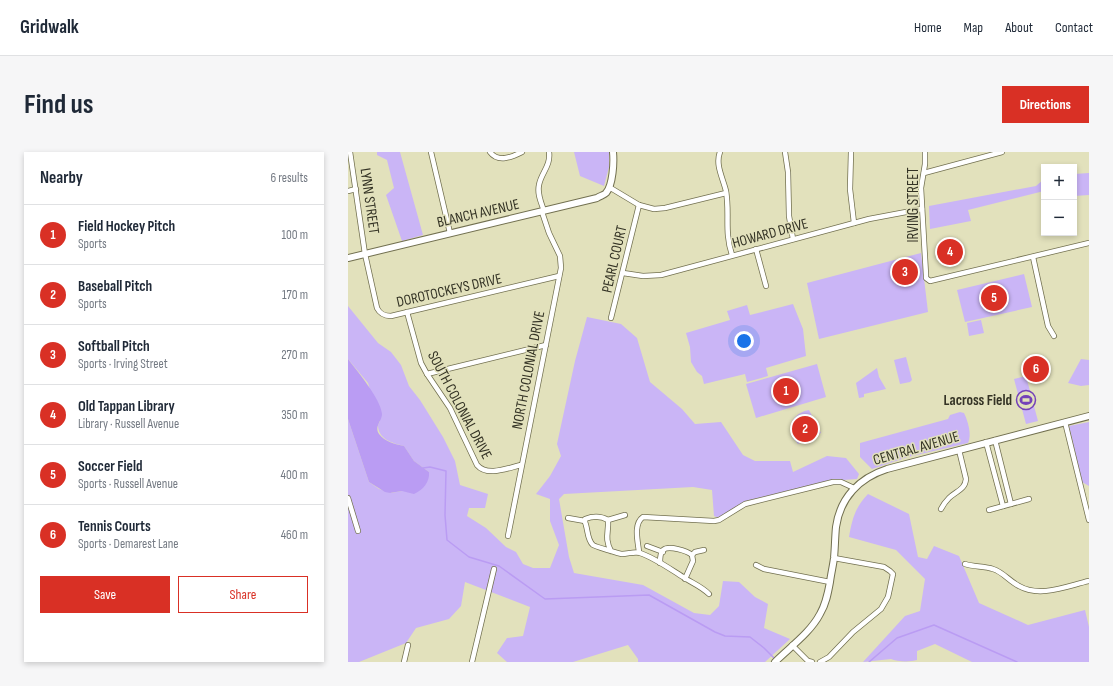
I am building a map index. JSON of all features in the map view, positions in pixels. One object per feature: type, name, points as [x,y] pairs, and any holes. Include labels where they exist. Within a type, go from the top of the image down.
[{"type":"street","name":"LYNN STREET","points":[[350,152],[365,254]]},
{"type":"street","points":[[431,152],[450,233]]},
{"type":"street","points":[[490,152],[496,157],[507,158],[522,152]]},
{"type":"street","name":"NORTH COLONIAL DRIVE","points":[[508,536],[561,268],[560,256],[549,233],[539,197],[538,186],[548,164],[549,152]]},
{"type":"street","points":[[613,152],[609,187],[639,205],[654,209],[665,208],[726,192]]},
{"type":"street","points":[[720,152],[718,165],[726,192],[727,238],[732,255]]},
{"type":"street","points":[[785,152],[788,172],[789,216],[793,239]]},
{"type":"street","points":[[851,152],[850,189],[854,223]]},
{"type":"street","name":"IRVING STREET","points":[[925,152],[922,209],[926,278],[933,281],[1033,257]]},
{"type":"street","points":[[924,173],[1002,152]]},
{"type":"street","name":"BLANCH AVENUE","points":[[348,258],[597,198],[606,192],[609,187]]},
{"type":"street","points":[[348,191],[356,189]]},
{"type":"street","name":"PEARL COURT","points":[[611,318],[639,205]]},
{"type":"street","name":"HOWARD DRIVE","points":[[623,273],[643,276],[661,275],[854,223],[922,209]]},
{"type":"street","points":[[1054,336],[1048,326],[1033,257],[1089,243]]},
{"type":"street","points":[[756,249],[766,286]]},
{"type":"street","name":"DOROTOCKEYS DRIVE","points":[[365,254],[378,311],[387,316],[559,276]]},
{"type":"street","name":"SOUTH COLONIAL DRIVE","points":[[407,312],[421,363],[450,408],[477,465],[487,471],[521,465]]},
{"type":"street","points":[[427,374],[546,345]]},
{"type":"street","name":"CENTRAL AVENUE","points":[[776,660],[808,631],[820,614],[828,594],[838,519],[844,502],[854,488],[870,475],[878,471],[1089,416]]},
{"type":"street","points":[[1065,422],[1089,520]]},
{"type":"street","points":[[995,440],[1011,504]]},
{"type":"street","points":[[986,442],[1003,506]]},
{"type":"street","points":[[941,509],[949,498],[959,491],[965,483],[966,478],[959,450]]},
{"type":"street","points":[[989,455],[998,453]]},
{"type":"street","points":[[996,479],[1004,477]]},
{"type":"street","points":[[639,552],[638,524],[639,519],[643,517],[714,521],[719,520],[745,504],[833,482],[841,482],[854,488]]},
{"type":"street","points":[[348,498],[358,531]]},
{"type":"street","points":[[989,510],[1029,499]]},
{"type":"street","points":[[568,518],[585,520],[590,517],[604,517],[608,520],[625,515]]},
{"type":"street","points":[[585,520],[590,540],[596,547],[622,554],[639,552],[673,570],[709,594]]},
{"type":"street","points":[[608,520],[609,525],[606,535],[611,550]]},
{"type":"street","points":[[647,546],[663,552]]},
{"type":"street","points":[[660,563],[663,552],[667,549],[687,552],[692,555]]},
{"type":"street","points":[[692,555],[695,552],[704,550]]},
{"type":"street","points":[[685,579],[693,561],[692,555]]},
{"type":"street","points":[[820,662],[829,657],[853,632],[881,609],[888,597],[893,574],[890,570],[884,567],[834,558]]},
{"type":"street","points":[[965,564],[992,568],[1002,573],[1019,587],[1033,591],[1046,590],[1089,581]]},
{"type":"street","points":[[756,565],[764,569],[830,582]]},
{"type":"street","points":[[472,662],[494,569]]},
{"type":"street","points":[[404,662],[408,645]]},
{"type":"street","points":[[792,645],[808,661],[812,662]]},
{"type":"shaded area","points":[[377,152],[400,152],[423,235],[402,241],[386,195],[394,188],[387,160],[377,155]]},
{"type":"shaded area","points":[[574,152],[609,152],[609,167],[604,186],[580,176]]},
{"type":"shaded area","points":[[1089,173],[1089,195],[1077,196],[1077,174]]},
{"type":"shaded area","points":[[1041,182],[1041,192],[968,210],[971,221],[930,229],[929,206],[1036,186]]},
{"type":"shaded area","points":[[921,253],[928,312],[819,339],[807,283]]},
{"type":"shaded area","points":[[1024,274],[1032,307],[965,322],[957,290]]},
{"type":"shaded area","points":[[793,304],[803,329],[806,356],[766,368],[768,376],[747,382],[745,374],[704,384],[702,376],[697,372],[691,362],[690,347],[686,333],[730,320],[727,311],[747,305],[750,315]]},
{"type":"shaded area","points":[[348,306],[378,343],[391,352],[401,365],[409,386],[420,400],[443,437],[455,461],[460,485],[488,494],[485,508],[469,508],[467,516],[486,528],[506,547],[516,552],[523,564],[533,568],[550,568],[559,545],[550,521],[550,499],[536,494],[550,476],[561,456],[557,444],[575,361],[587,317],[621,324],[637,338],[650,382],[682,409],[695,424],[721,422],[743,455],[755,461],[790,461],[793,472],[827,456],[846,458],[859,474],[857,479],[843,480],[746,501],[719,518],[714,516],[712,490],[693,487],[564,494],[559,499],[569,557],[574,573],[643,585],[694,613],[710,615],[719,606],[723,581],[739,582],[755,597],[768,604],[764,628],[790,639],[765,662],[638,662],[638,659],[628,645],[573,662],[507,662],[497,653],[507,638],[523,636],[530,607],[465,582],[461,606],[449,619],[416,628],[406,643],[359,662],[348,662],[348,419],[369,482],[379,489],[391,493],[402,491],[429,472],[414,461],[404,446],[386,440],[380,434],[378,425],[380,421],[368,383],[348,359]]},
{"type":"shaded area","points":[[981,320],[984,333],[969,336],[967,323]]},
{"type":"shaded area","points":[[906,357],[912,380],[910,382],[900,384],[894,360]]},
{"type":"shaded area","points":[[348,359],[368,385],[381,408],[382,417],[377,428],[381,437],[387,441],[404,446],[414,461],[429,472],[425,485],[414,494],[402,491],[390,493],[385,492],[369,482],[348,419]]},
{"type":"shaded area","points":[[1081,359],[1089,360],[1089,385],[1081,386],[1068,383]]},
{"type":"shaded area","points":[[817,364],[826,397],[756,418],[746,384]]},
{"type":"shaded area","points":[[877,368],[879,377],[886,389],[864,394],[864,397],[859,398],[856,383]]},
{"type":"shaded area","name":"Lacross Field","points":[[1026,376],[1038,421],[1026,424],[1014,379]]},
{"type":"shaded area","points":[[809,410],[821,433],[798,444],[792,436],[792,422],[797,415]]},
{"type":"shaded area","points":[[960,412],[964,413],[968,424],[970,436],[968,443],[908,457],[872,469],[860,457],[860,443],[948,419],[950,415]]},
{"type":"shaded area","points":[[1089,422],[1089,486],[1082,482],[1069,426]]},
{"type":"shaded area","points":[[868,494],[909,514],[918,557],[927,559],[934,546],[959,556],[979,603],[1028,625],[1085,610],[1089,627],[1089,662],[972,662],[935,644],[917,651],[917,660],[914,661],[900,661],[891,659],[863,662],[905,616],[920,611],[925,579],[896,550],[849,537],[855,514],[860,504]]},
{"type":"waterway","points":[[423,468],[430,467],[446,471],[445,515],[447,540],[469,557],[499,566],[545,599],[649,595],[715,632],[725,636],[750,637],[775,659]]},
{"type":"waterway","points":[[869,662],[897,638],[934,625],[1017,662]]},
{"type":"place","name":"Old Tappan Library","points":[[950,252]]},
{"type":"place","name":"Softball Pitch","points":[[905,272]]},
{"type":"place","name":"Soccer Field","points":[[994,298]]},
{"type":"place","name":"Tennis Courts","points":[[1036,369]]},
{"type":"place","name":"Field Hockey Pitch","points":[[786,391]]},
{"type":"place","name":"Lacross Field","points":[[1026,400]]},
{"type":"place","name":"Baseball Pitch","points":[[805,429]]}]
